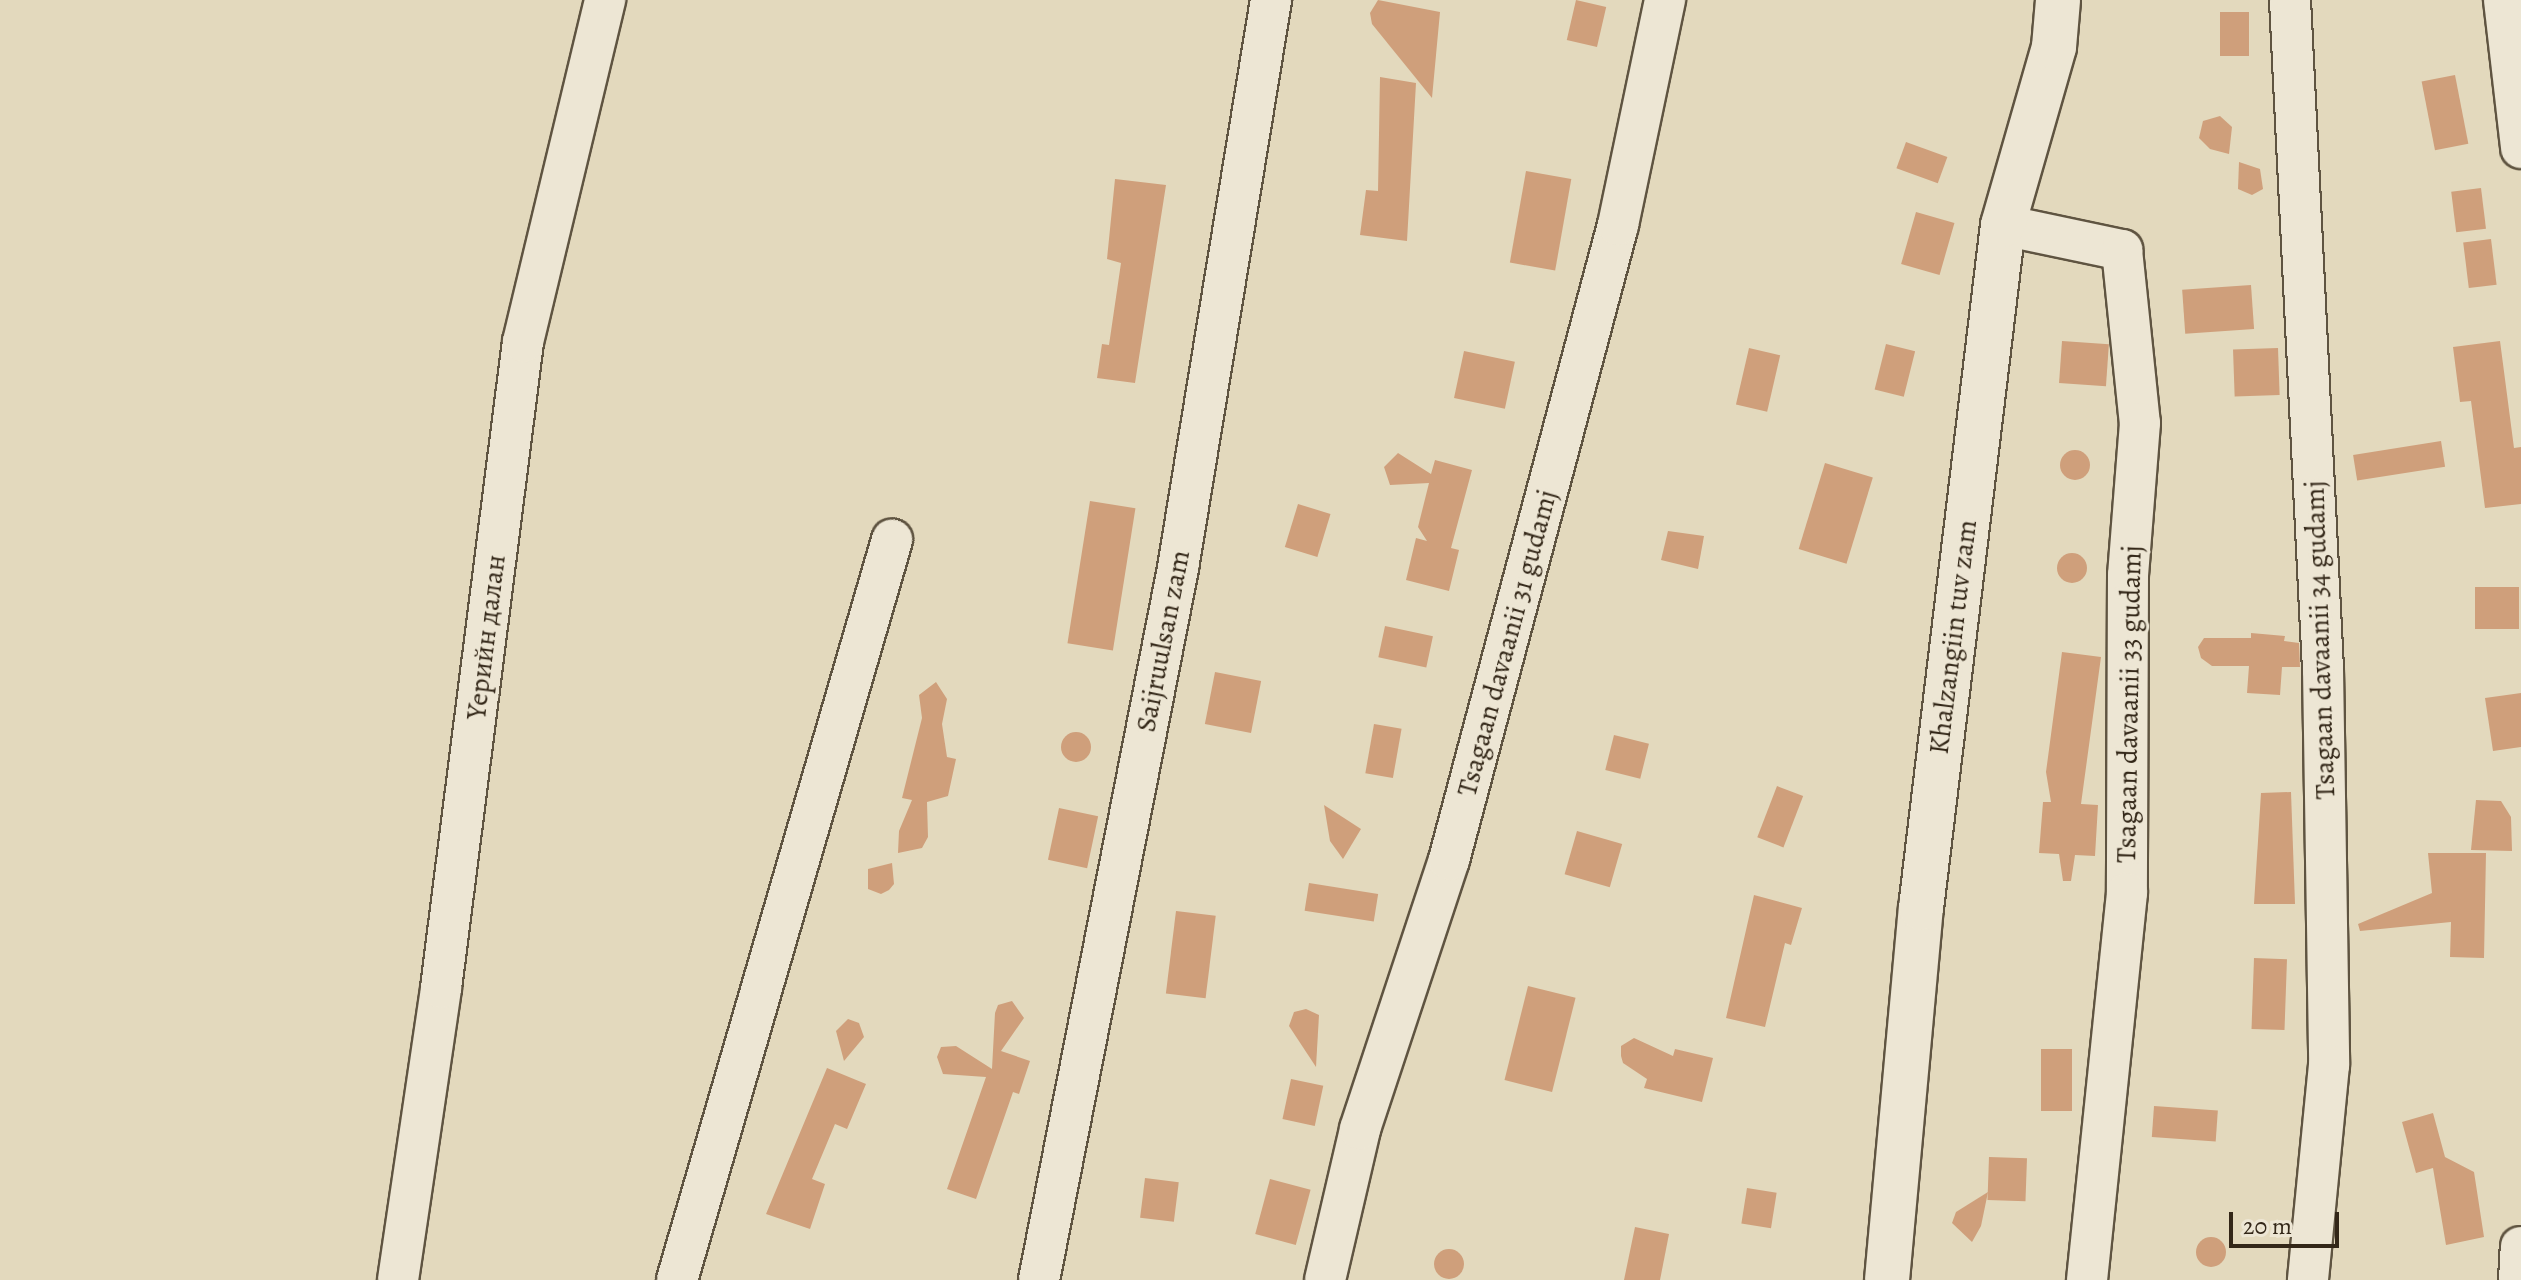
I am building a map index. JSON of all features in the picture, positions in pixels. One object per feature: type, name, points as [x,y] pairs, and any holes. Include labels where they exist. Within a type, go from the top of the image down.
[{"type":"street","name":"Үерийн далан","points":[[398,1280],[441,988],[523,342],[605,0]]},
{"type":"street","name":"Saijruulsan zam","points":[[1039,1280],[1178,568],[1271,0]]},
{"type":"street","name":"Tsagaan davaanii 31 gudamj","points":[[1325,1280],[1360,1129],[1449,860],[1602,286],[1665,0]]},
{"type":"street","name":"Khalzangiin tuv zam","points":[[1887,1280],[1921,908],[2003,225],[2054,47],[2058,0]]},
{"type":"street","name":"Tsagaan davaanii 34 gudamj","points":[[2290,0],[2324,732],[2329,1065],[2308,1280]]},
{"type":"street","points":[[2504,0],[2521,148]]},
{"type":"street","name":"Tsagaan davaanii 33 gudamj","points":[[2003,225],[2122,250],[2140,423],[2128,575],[2127,893],[2087,1280]]},
{"type":"street","points":[[677,1280],[892,540]]},
{"type":"street","points":[[2519,1280],[2521,1247]]},
{"type":"building","points":[[1378,0],[1440,12],[1432,98],[1372,24],[1370,13]]},
{"type":"building","points":[[1576,0],[1606,7],[1597,47],[1567,40]]},
{"type":"building","points":[[2220,12],[2249,12],[2249,56],[2220,56]]},
{"type":"building","points":[[2455,75],[2468,144],[2435,150],[2422,81]]},
{"type":"building","points":[[1380,77],[1416,83],[1407,241],[1360,235],[1366,190],[1378,191]]},
{"type":"building","points":[[2220,116],[2232,127],[2229,154],[2210,149],[2199,138],[2203,121]]},
{"type":"building","points":[[1906,142],[1947,157],[1938,183],[1896,168]]},
{"type":"building","points":[[2239,162],[2260,169],[2263,189],[2252,195],[2238,189]]},
{"type":"building","points":[[1526,171],[1571,179],[1555,271],[1510,263]]},
{"type":"building","points":[[1115,179],[1166,185],[1135,383],[1097,378],[1102,344],[1109,345],[1121,263],[1107,259]]},
{"type":"building","points":[[2481,188],[2486,229],[2456,232],[2451,192]]},
{"type":"building","points":[[1916,212],[1954,223],[1940,275],[1901,264]]},
{"type":"building","points":[[2491,239],[2497,285],[2469,288],[2463,242]]},
{"type":"building","points":[[2251,285],[2254,329],[2185,334],[2182,290]]},
{"type":"building","points":[[2062,341],[2109,344],[2106,386],[2059,383]]},
{"type":"building","points":[[2500,341],[2514,448],[2521,447],[2521,504],[2485,508],[2471,401],[2460,402],[2453,347]]},
{"type":"building","points":[[1886,344],[1915,351],[1904,397],[1875,390]]},
{"type":"building","points":[[1749,348],[1780,355],[1767,412],[1736,405]]},
{"type":"building","points":[[2278,348],[2280,395],[2235,397],[2233,350]]},
{"type":"building","points":[[1464,351],[1515,362],[1505,409],[1454,398]]},
{"type":"building","points":[[2441,441],[2445,467],[2357,481],[2353,455]]},
{"type":"building","points":[[2075,450],[2086,454],[2090,465],[2086,476],[2075,480],[2064,476],[2060,465],[2064,454]]},
{"type":"building","points":[[1398,453],[1431,474],[1435,460],[1472,470],[1451,548],[1459,550],[1449,591],[1406,580],[1416,538],[1427,541],[1418,527],[1429,483],[1390,485],[1384,467]]},
{"type":"building","points":[[1825,463],[1873,478],[1847,564],[1799,549]]},
{"type":"building","points":[[1090,501],[1135,508],[1113,650],[1067,643]]},
{"type":"building","points":[[1298,504],[1331,514],[1317,557],[1285,547]]},
{"type":"building","points":[[1668,531],[1704,536],[1698,569],[1661,560]]},
{"type":"building","points":[[2072,553],[2083,557],[2087,568],[2083,579],[2072,583],[2061,579],[2057,568],[2061,557]]},
{"type":"building","points":[[2475,587],[2519,587],[2519,629],[2475,629]]},
{"type":"building","points":[[1385,626],[1433,636],[1426,667],[1378,657]]},
{"type":"building","points":[[2251,633],[2285,636],[2284,641],[2299,643],[2300,667],[2282,667],[2280,695],[2247,693],[2249,666],[2212,666],[2201,658],[2198,647],[2204,638],[2251,638]]},
{"type":"building","points":[[2062,652],[2101,657],[2081,804],[2098,805],[2095,856],[2075,855],[2071,881],[2063,881],[2059,854],[2039,853],[2043,802],[2051,802],[2046,772]]},
{"type":"building","points":[[1215,672],[1261,681],[1251,733],[1205,724]]},
{"type":"building","points":[[936,682],[947,699],[942,724],[947,757],[956,759],[948,796],[927,802],[928,837],[922,848],[898,853],[899,831],[912,800],[902,798],[922,718],[919,695]]},
{"type":"building","points":[[2521,693],[2521,747],[2493,751],[2485,698]]},
{"type":"building","points":[[1374,724],[1402,729],[1393,778],[1365,773]]},
{"type":"building","points":[[1076,732],[1082,733],[1090,741],[1090,753],[1082,761],[1076,762],[1070,761],[1062,753],[1061,747],[1062,741],[1070,733]]},
{"type":"building","points":[[1614,735],[1649,744],[1640,779],[1605,770]]},
{"type":"building","points":[[1777,786],[1803,796],[1783,847],[1757,837]]},
{"type":"building","points":[[2291,792],[2295,904],[2254,904],[2261,793]]},
{"type":"building","points":[[2476,800],[2501,801],[2511,817],[2512,851],[2471,850]]},
{"type":"building","points":[[1324,805],[1361,829],[1343,859],[1330,841]]},
{"type":"building","points":[[1059,808],[1098,816],[1087,868],[1048,860]]},
{"type":"building","points":[[1577,831],[1622,844],[1610,887],[1565,874]]},
{"type":"building","points":[[2428,853],[2486,853],[2484,958],[2450,957],[2451,922],[2360,931],[2358,924],[2432,893]]},
{"type":"building","points":[[892,863],[894,884],[889,890],[881,894],[868,889],[868,869]]},
{"type":"building","points":[[1309,883],[1378,894],[1374,922],[1305,911]]},
{"type":"building","points":[[1754,895],[1802,908],[1791,945],[1785,943],[1765,1027],[1726,1018]]},
{"type":"building","points":[[1176,911],[1216,916],[1206,998],[1166,993]]},
{"type":"building","points":[[2254,958],[2287,959],[2285,1030],[2252,1029]]},
{"type":"building","points":[[1528,986],[1576,998],[1552,1092],[1505,1080]]},
{"type":"building","points":[[1012,1001],[1024,1018],[1001,1051],[1030,1061],[1019,1094],[1013,1092],[976,1199],[947,1189],[986,1077],[943,1074],[937,1057],[941,1047],[956,1046],[992,1069],[995,1013],[998,1005]]},
{"type":"building","points":[[1306,1009],[1319,1015],[1316,1067],[1289,1026],[1294,1012]]},
{"type":"building","points":[[848,1019],[859,1023],[864,1037],[844,1061],[836,1031]]},
{"type":"building","points":[[1634,1038],[1673,1056],[1675,1049],[1713,1058],[1702,1102],[1644,1088],[1647,1079],[1623,1063],[1621,1056],[1621,1046]]},
{"type":"building","points":[[2041,1049],[2072,1049],[2072,1111],[2041,1111]]},
{"type":"building","points":[[827,1068],[866,1084],[847,1129],[835,1124],[812,1179],[825,1184],[810,1229],[766,1214]]},
{"type":"building","points":[[1291,1079],[1323,1086],[1315,1126],[1282,1119]]},
{"type":"building","points":[[2154,1106],[2218,1110],[2216,1141],[2152,1137]]},
{"type":"building","points":[[2433,1113],[2445,1157],[2474,1172],[2484,1237],[2446,1245],[2433,1168],[2416,1173],[2402,1122]]},
{"type":"building","points":[[1989,1157],[2027,1158],[2025,1201],[1987,1200]]},
{"type":"building","points":[[1145,1178],[1179,1182],[1174,1222],[1140,1218]]},
{"type":"building","points":[[1270,1179],[1311,1190],[1296,1245],[1255,1234]]},
{"type":"building","points":[[1747,1188],[1777,1193],[1771,1228],[1741,1224]]},
{"type":"building","points":[[1988,1192],[1981,1226],[1972,1242],[1952,1223],[1956,1212]]},
{"type":"building","points":[[1635,1227],[1669,1234],[1660,1280],[1624,1280]]},
{"type":"building","points":[[2211,1237],[2217,1238],[2225,1246],[2225,1258],[2217,1266],[2211,1267],[2205,1266],[2197,1258],[2196,1252],[2197,1246],[2205,1238]]},
{"type":"building","points":[[1449,1249],[1455,1250],[1463,1258],[1463,1270],[1455,1278],[1449,1279],[1443,1278],[1435,1270],[1434,1264],[1435,1258],[1443,1250]]}]
